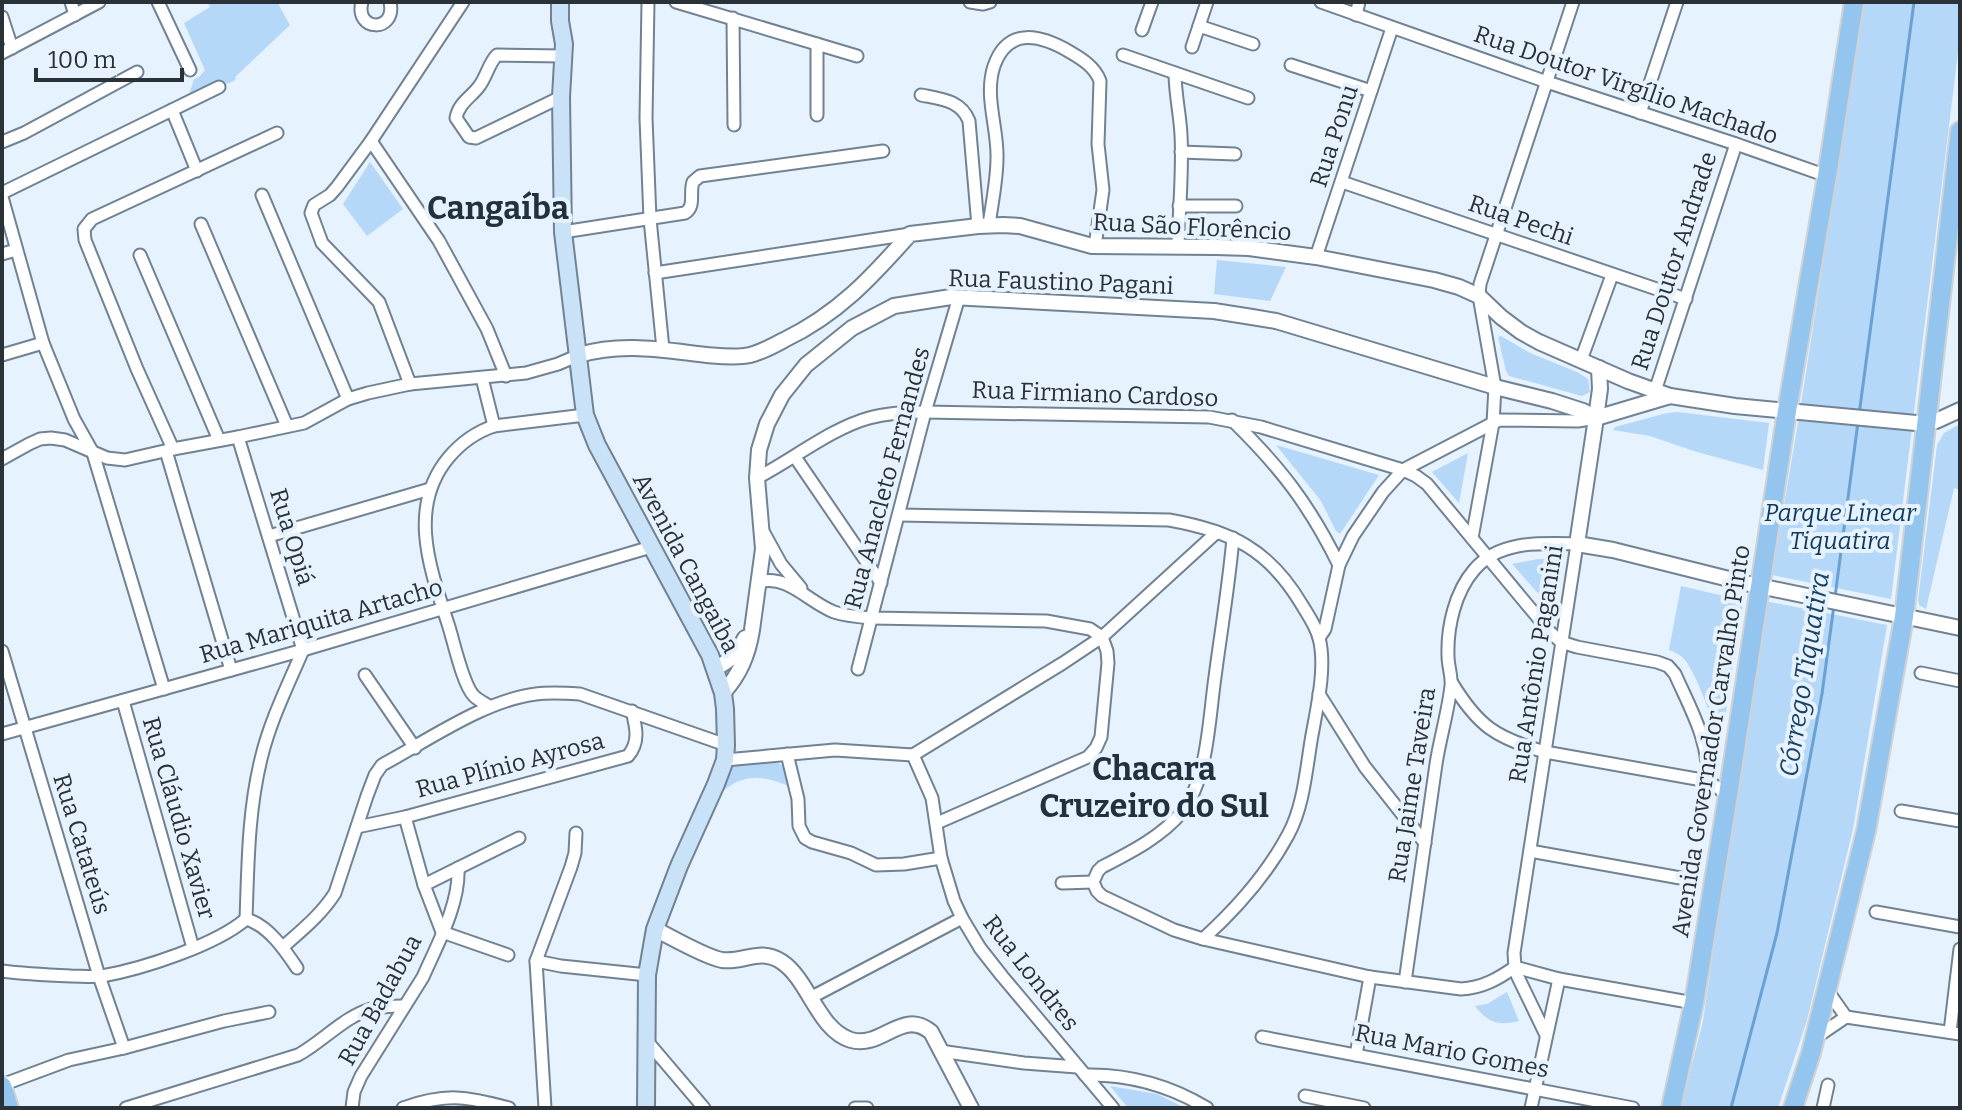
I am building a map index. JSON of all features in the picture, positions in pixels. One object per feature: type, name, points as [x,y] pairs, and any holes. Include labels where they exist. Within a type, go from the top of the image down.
[{"type":"main road","points":[[560,2],[564,50]]},
{"type":"main road","points":[[569,2],[561,97],[563,232],[579,355]]},
{"type":"main road","name":"Avenida Governador Carvalho Pinto","points":[[1671,1108],[1694,1003],[1854,2]]},
{"type":"main road","points":[[1793,1108],[1815,1038],[1866,831],[1904,617],[1956,210],[1960,131]]},
{"type":"main road","name":"Avenida Cangaíba","points":[[579,355],[585,415],[597,445],[696,627],[716,668],[723,693],[726,752],[716,784],[655,929],[647,975],[646,1108]]},
{"type":"main road","points":[[2,1086],[9,1108]]},
{"type":"street","points":[[71,2],[75,15]]},
{"type":"street","points":[[2,17],[7,51],[99,2]]},
{"type":"street","points":[[158,2],[190,70]]},
{"type":"street","points":[[362,2],[363,18],[377,25],[390,17],[390,2]]},
{"type":"street","points":[[410,384],[379,302],[322,243],[311,208],[330,195],[371,141],[463,2]]},
{"type":"street","points":[[648,2],[646,118],[650,219],[663,349]]},
{"type":"street","points":[[676,2],[857,56]]},
{"type":"street","points":[[970,2],[990,2]]},
{"type":"street","points":[[1142,30],[1152,2]]},
{"type":"street","points":[[1192,47],[1207,2]]},
{"type":"street","name":"Rua Doutor Virgílio Machado","points":[[1321,2],[1827,176]]},
{"type":"street","points":[[1356,15],[1359,2]]},
{"type":"street","points":[[1472,538],[1493,423],[1495,387],[1479,296],[1483,271],[1573,2]]},
{"type":"street","points":[[1640,113],[1677,2]]},
{"type":"street","points":[[733,18],[734,125]]},
{"type":"street","points":[[1199,26],[1253,44]]},
{"type":"street","name":"Rua Ponu","points":[[1316,257],[1392,28]]},
{"type":"street","points":[[984,225],[997,158],[992,75],[1006,46],[1015,40],[1035,37],[1074,54],[1097,72],[1100,81],[1098,144],[1103,190],[1095,246]]},
{"type":"street","points":[[817,44],[817,115]]},
{"type":"street","points":[[561,97],[476,138],[469,137],[456,118],[461,105],[479,86],[497,55],[564,50]]},
{"type":"street","points":[[1123,55],[1248,98]]},
{"type":"street","points":[[1291,65],[1371,91]]},
{"type":"street","points":[[2,142],[137,72]]},
{"type":"street","points":[[1175,73],[1181,152],[1178,247]]},
{"type":"street","points":[[164,689],[93,453],[74,419],[43,343],[2,195],[219,87]]},
{"type":"street","points":[[921,95],[949,101],[966,112],[984,225]]},
{"type":"street","points":[[172,110],[197,171]]},
{"type":"street","points":[[231,670],[169,450],[83,234],[86,224],[92,219],[277,133]]},
{"type":"street","points":[[371,141],[439,241],[487,329],[506,376]]},
{"type":"street","name":"Rua Doutor Andrade","points":[[1655,391],[1736,144]]},
{"type":"street","points":[[563,232],[689,211],[693,182],[700,176],[883,151]]},
{"type":"street","points":[[1181,152],[1235,154]]},
{"type":"street","name":"Rua Pechi","points":[[1342,182],[1686,299]]},
{"type":"street","points":[[262,195],[348,399]]},
{"type":"street","points":[[1179,206],[1236,206]]},
{"type":"street","points":[[201,224],[287,426]]},
{"type":"street","name":"Rua São Florêncio","points":[[910,234],[984,225],[1020,226],[1095,246],[1249,248],[1316,257],[1459,287],[1479,296],[1521,332],[1670,396],[1787,411],[1927,423],[1960,410]]},
{"type":"street","points":[[655,273],[910,234]]},
{"type":"street","points":[[2,459],[40,439],[51,438],[65,440],[107,458],[125,460],[304,423],[348,399],[410,384],[506,376],[617,347],[707,355],[748,355],[822,320],[878,271],[910,234]]},
{"type":"street","points":[[2,254],[16,250]]},
{"type":"street","points":[[140,255],[219,440]]},
{"type":"street","points":[[1581,360],[1612,275]]},
{"type":"street","name":"Rua Faustino Pagani","points":[[723,693],[735,680],[750,643],[763,549],[757,478],[759,450],[767,424],[782,395],[806,365],[834,340],[894,306],[959,297],[1214,311],[1252,317],[1552,401],[1596,418]]},
{"type":"street","name":"Rua Anacleto Fernandes","points":[[858,669],[925,412],[959,297]]},
{"type":"street","points":[[845,301],[862,309],[867,319]]},
{"type":"street","points":[[822,320],[825,331],[834,340]]},
{"type":"street","points":[[2,355],[43,343]]},
{"type":"street","name":"Rua Antônio Paganini","points":[[1515,967],[1514,953],[1596,418],[1599,368]]},
{"type":"street","points":[[482,378],[494,426]]},
{"type":"street","points":[[1319,638],[1325,629],[1339,565],[1353,536],[1365,516],[1403,470],[1504,419],[1578,421],[1670,396]]},
{"type":"street","name":"Rua Firmiano Cardoso","points":[[757,478],[834,433],[869,418],[897,412],[1179,415],[1231,420],[1416,476],[1427,484],[1561,642]]},
{"type":"street","points":[[489,706],[475,698],[468,686],[426,547],[430,489],[437,473],[454,451],[483,430],[585,415]]},
{"type":"street","points":[[1231,420],[1281,471],[1302,499],[1339,565]]},
{"type":"street","name":"Rua Opiá","points":[[238,437],[303,650]]},
{"type":"street","points":[[795,457],[881,583]]},
{"type":"street","points":[[269,536],[430,489]]},
{"type":"street","points":[[899,515],[1169,520],[1201,525],[1233,538],[1262,556],[1281,575],[1319,638],[1319,694],[1298,808],[1288,836],[1274,859],[1243,898],[1203,939]]},
{"type":"street","points":[[762,530],[781,564],[812,600]]},
{"type":"street","points":[[283,947],[326,907],[342,874],[375,775],[382,765],[489,706],[533,694],[580,694],[632,711],[726,752],[787,754],[835,750],[913,755],[1102,637],[1217,532]]},
{"type":"street","points":[[1233,538],[1198,781],[1184,810],[1164,831],[1098,871],[1093,882],[1102,896],[1174,930],[1203,939],[1370,977],[1474,989],[1489,984],[1515,967],[1559,979],[1694,1003]]},
{"type":"street","points":[[1486,557],[1525,545],[1577,544],[1960,628]]},
{"type":"street","name":"Rua Mariquita Artacho","points":[[2,734],[303,650],[651,547]]},
{"type":"street","name":"Rua Jaime Taveira","points":[[1405,982],[1437,760],[1452,683],[1448,636],[1460,592],[1486,557]]},
{"type":"street","points":[[759,582],[768,579],[784,583],[834,612],[847,616],[1046,621],[1090,629],[1102,637],[1108,663],[1101,737],[1096,748],[1088,757],[937,823]]},
{"type":"street","name":"Rua Faustino Pagani","points":[[716,668],[738,652],[752,619]]},
{"type":"street","points":[[1561,642],[1668,666],[1675,674],[1702,735],[1708,781]]},
{"type":"street","points":[[2,971],[99,976],[154,963],[193,948],[237,927],[246,919],[249,828],[261,759],[303,650]]},
{"type":"street","name":"Rua Catateús","points":[[2,651],[99,976],[124,1048]]},
{"type":"street","points":[[1921,673],[1960,681]]},
{"type":"street","points":[[365,675],[415,748]]},
{"type":"street","points":[[1452,683],[1481,723],[1521,745],[1708,781],[1728,795]]},
{"type":"street","points":[[1319,694],[1365,767],[1425,843]]},
{"type":"street","name":"Rua Cláudio Xavier","points":[[123,701],[193,948]]},
{"type":"street","name":"Rua Plínio Ayrosa","points":[[357,827],[405,817],[628,756],[636,740],[632,711]]},
{"type":"street","points":[[787,754],[798,799],[799,826],[805,838],[876,865],[941,858]]},
{"type":"street","name":"Rua Londres","points":[[913,755],[932,798],[941,858],[962,918],[1002,976],[1113,1108]]},
{"type":"street","points":[[1901,811],[1960,821]]},
{"type":"street","points":[[405,817],[424,885],[442,932],[508,955]]},
{"type":"street","points":[[545,1108],[536,961],[571,867],[576,833]]},
{"type":"street","points":[[424,885],[519,838]]},
{"type":"street","points":[[1530,851],[1686,879]]},
{"type":"street","name":"Rua Badabua","points":[[352,1108],[354,1092],[361,1076],[423,977],[456,893],[458,868]]},
{"type":"street","points":[[1062,883],[1093,882]]},
{"type":"street","points":[[1876,912],[1960,927]]},
{"type":"street","points":[[810,998],[962,918]]},
{"type":"street","points":[[246,919],[257,923],[283,947],[297,968]]},
{"type":"street","points":[[655,929],[723,960],[756,955],[782,961],[832,1027],[851,1040],[874,1039],[905,1025],[924,1026],[931,1032],[971,1108]]},
{"type":"street","points":[[1815,1038],[1846,1017],[1955,1033],[1960,949]]},
{"type":"street","points":[[536,961],[647,975]]},
{"type":"street","points":[[1515,967],[1546,1035]]},
{"type":"street","points":[[1356,1055],[1370,977]]},
{"type":"street","points":[[1531,1108],[1559,979]]},
{"type":"street","points":[[1827,990],[1846,1017]]},
{"type":"street","points":[[126,1108],[298,1055],[358,1013],[372,1008],[404,1006]]},
{"type":"street","points":[[2,1086],[69,1060],[269,1012]]},
{"type":"street","name":"Rua Mario Gomes","points":[[1262,1037],[1633,1108]]},
{"type":"street","points":[[647,1041],[704,1108]]},
{"type":"street","points":[[940,1051],[1158,1084],[1207,1108]]},
{"type":"street","points":[[1823,1108],[1828,1085]]},
{"type":"street","points":[[403,1108],[431,1099],[461,1096],[509,1108]]},
{"type":"street","points":[[1305,1096],[1364,1108]]},
{"type":"street","points":[[855,1108],[867,1108]]},
{"type":"green space","points":[[208,2],[277,2],[290,25],[234,81],[188,98],[194,79],[205,70],[184,23],[210,7]]},
{"type":"green space","name":"Parque Linear Tiquatira","points":[[1864,2],[1960,2],[1960,36],[1891,599],[1772,575]]},
{"type":"green space","points":[[370,162],[403,209],[367,236],[343,204]]},
{"type":"green space","points":[[1217,260],[1286,267],[1270,301],[1214,294]]},
{"type":"green space","points":[[1498,337],[1530,353],[1577,372],[1588,379],[1590,392],[1582,396],[1509,376]]},
{"type":"green space","points":[[1678,412],[1769,423],[1763,470],[1650,436],[1613,430]]},
{"type":"green space","points":[[1960,424],[1960,490],[1954,488],[1926,609],[1919,605],[1918,600],[1937,445],[1944,433]]},
{"type":"green space","points":[[1276,445],[1379,475],[1340,534],[1321,501]]},
{"type":"green space","points":[[1468,453],[1459,503],[1432,472]]},
{"type":"green space","points":[[1560,558],[1552,609],[1512,564]]},
{"type":"green space","points":[[1681,586],[1743,603],[1721,744],[1690,667],[1682,657],[1669,650]]},
{"type":"green space","name":"Parque Linear Tiquatira","points":[[1765,601],[1887,625],[1853,829],[1807,1020],[1778,1108],[1681,1108],[1703,1021]]},
{"type":"green space","points":[[774,761],[784,768],[793,788],[756,778],[740,781],[723,791],[732,765]]},
{"type":"green space","points":[[1507,992],[1519,1021],[1494,1022],[1475,1006],[1487,1004]]},
{"type":"green space","points":[[1110,1086],[1157,1094],[1185,1108],[1128,1108]]},
{"type":"waterway","name":"Córrego Tiquatira","points":[[1859,415],[1914,2]]},
{"type":"waterway","name":"Córrego Tiquatira","points":[[1835,597],[1858,422]]},
{"type":"waterway","name":"Córrego Tiquatira","points":[[1731,1108],[1777,933],[1822,694],[1834,605]]},
{"type":"district","name":"Cangaíba","points":[[498,208]]},
{"type":"district","name":"Chacara Cruzeiro do Sul","points":[[1154,788]]}]
